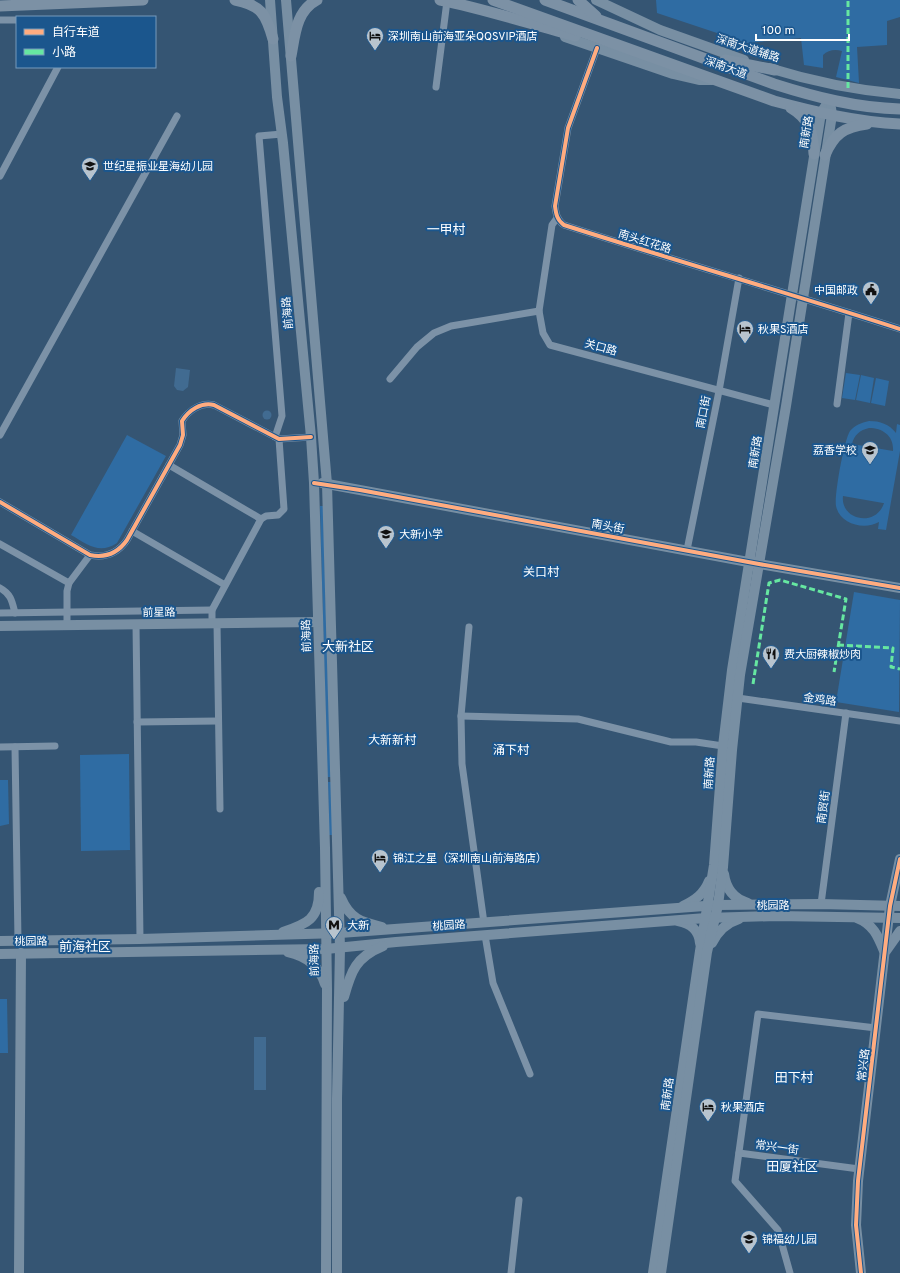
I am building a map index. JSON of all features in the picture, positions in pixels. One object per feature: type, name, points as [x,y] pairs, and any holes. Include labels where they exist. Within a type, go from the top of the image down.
[{"type":"main road","points":[[0,6],[144,0]]},
{"type":"main road","points":[[234,0],[251,5],[264,15],[269,22],[273,39]]},
{"type":"main road","name":"前海路","points":[[270,0],[277,97],[282,134],[311,437],[314,483],[327,990],[326,1273]]},
{"type":"main road","points":[[286,0],[327,484],[340,933],[340,1006],[337,1099],[337,1273]]},
{"type":"main road","points":[[290,56],[296,28],[301,15],[307,7],[317,0]]},
{"type":"main road","name":"深南大道","points":[[493,0],[774,101],[832,115],[878,123],[900,124]]},
{"type":"main road","name":"深南大道","points":[[545,0],[774,84],[829,100],[858,106],[900,110]]},
{"type":"main road","points":[[578,0],[601,20]]},
{"type":"main road","name":"深南大道辅路","points":[[596,0],[660,30],[774,70],[840,87],[900,94]]},
{"type":"main road","name":"深南大道","points":[[443,1],[490,12],[644,55]]},
{"type":"main road","points":[[518,21],[686,78],[714,80]]},
{"type":"main road","points":[[693,54],[774,70]]},
{"type":"main road","name":"南新路","points":[[718,866],[723,746],[732,670],[754,563],[803,298],[820,155],[821,112],[829,100]]},
{"type":"main road","name":"南新路","points":[[653,1273],[703,952],[713,906],[774,405],[792,295],[820,155],[832,115],[829,100]]},
{"type":"main road","points":[[774,101],[790,107],[804,117],[820,155]]},
{"type":"main road","points":[[820,155],[840,133],[851,127],[878,123]]},
{"type":"main road","name":"南头街","points":[[314,483],[327,484],[754,563],[900,588]]},
{"type":"main road","name":"前星路","points":[[0,626],[318,622]]},
{"type":"main road","points":[[269,936],[305,924],[315,914],[319,900],[324,848]]},
{"type":"main road","name":"常兴路","points":[[861,1273],[856,1225],[856,1196],[889,917],[895,906],[900,859]]},
{"type":"main road","points":[[718,866],[732,894],[744,902],[758,905]]},
{"type":"main road","points":[[678,908],[697,898],[702,893],[718,866]]},
{"type":"main road","points":[[339,892],[345,906],[355,918],[362,922],[392,929]]},
{"type":"main road","name":"桃园路","points":[[0,941],[326,934],[713,906],[821,904],[895,906]]},
{"type":"main road","name":"桃园路","points":[[0,954],[326,949],[710,917],[900,918]]},
{"type":"main road","points":[[703,952],[726,925],[737,919],[749,917]]},
{"type":"main road","points":[[852,917],[865,922],[872,928],[878,935],[885,953]]},
{"type":"main road","points":[[672,920],[691,925],[695,929],[703,952]]},
{"type":"main road","points":[[885,953],[900,931]]},
{"type":"main road","points":[[340,1006],[351,972],[358,963],[370,952],[396,942]]},
{"type":"main road","points":[[270,950],[296,954],[309,961],[321,974],[327,990]]},
{"type":"main road","name":"南新路","points":[[661,1273],[703,952]]},
{"type":"main road","points":[[18,1273],[21,954]]},
{"type":"street","points":[[436,87],[443,1]]},
{"type":"street","points":[[0,20],[16,20]]},
{"type":"street","points":[[557,218],[555,206],[568,128],[597,48]]},
{"type":"street","points":[[0,176],[57,68]]},
{"type":"street","points":[[0,435],[177,116]]},
{"type":"street","points":[[220,809],[215,623],[212,610],[261,519],[266,516],[278,515],[282,512],[284,507],[277,438],[282,416],[259,136],[282,134]]},
{"type":"street","name":"南头红花路","points":[[557,218],[559,222],[564,225],[640,250],[739,278],[900,330]]},
{"type":"street","name":"关口路","points":[[557,218],[552,224],[539,311],[543,333],[550,345],[774,405]]},
{"type":"street","name":"南口街","points":[[687,550],[719,391],[739,278]]},
{"type":"street","points":[[390,379],[417,347],[434,333],[451,326],[539,311]]},
{"type":"street","points":[[837,404],[849,313]]},
{"type":"street","points":[[0,502],[90,555],[98,556],[113,553],[123,545],[132,531],[182,441],[182,421],[201,404],[209,404],[220,408],[277,438],[311,437]]},
{"type":"street","points":[[169,465],[261,519]]},
{"type":"street","points":[[132,531],[225,584]]},
{"type":"street","points":[[0,544],[69,583]]},
{"type":"street","points":[[68,625],[67,591],[69,583],[90,555]]},
{"type":"street","points":[[0,588],[6,591],[10,596],[15,612]]},
{"type":"street","points":[[0,613],[212,610]]},
{"type":"street","points":[[136,624],[140,939]]},
{"type":"street","points":[[469,627],[461,716],[462,764],[484,923]]},
{"type":"street","name":"金鸡路","points":[[738,698],[900,721]]},
{"type":"street","name":"南贸街","points":[[821,904],[846,714]]},
{"type":"street","points":[[461,716],[578,719],[671,742],[696,742],[723,746]]},
{"type":"street","points":[[137,722],[218,721]]},
{"type":"street","points":[[0,747],[55,746]]},
{"type":"street","points":[[15,747],[18,941]]},
{"type":"street","points":[[485,935],[493,983],[530,1074]]},
{"type":"street","points":[[790,1273],[778,1230],[735,1182],[758,1014],[876,1028]]},
{"type":"street","name":"常兴一街","points":[[739,1153],[859,1169]]},
{"type":"street","points":[[511,1273],[519,1200]]},
{"type":"shaded area","points":[[656,0],[900,0],[900,17],[887,21],[887,45],[857,47],[859,83],[836,77],[842,51],[832,50],[823,55],[823,68],[804,65],[801,38],[747,43],[657,13]]},
{"type":"shaded area","points":[[176,368],[190,370],[188,387],[183,391],[177,390],[174,386]]},
{"type":"shaded area","points":[[846,373],[860,375],[855,400],[842,398]]},
{"type":"shaded area","points":[[861,375],[874,378],[870,403],[856,400]]},
{"type":"shaded area","points":[[876,378],[889,381],[885,406],[871,403]]},
{"type":"shaded area","points":[[267,410],[272,415],[267,420],[262,415]]},
{"type":"shaded area","points":[[869,421],[881,422],[890,427],[896,433],[897,424],[900,425],[900,451],[886,530],[878,529],[879,522],[867,526],[848,522],[842,518],[836,506],[842,456],[848,436],[850,431],[858,424]],"holes":[[[869,428],[879,429],[887,434],[892,441],[893,451],[852,444],[858,433]],[[843,496],[883,503],[884,503],[880,511],[874,516],[859,518],[847,511]]]},
{"type":"shaded area","points":[[127,435],[166,456],[117,543],[104,548],[93,547],[71,535]]},
{"type":"shaded area","points":[[320,506],[323,506],[331,777],[327,777]]},
{"type":"shaded area","points":[[854,592],[900,600],[899,712],[836,702]]},
{"type":"shaded area","points":[[129,754],[130,850],[81,851],[80,755]]},
{"type":"shaded area","points":[[0,780],[8,780],[9,824],[0,826]]},
{"type":"shaded area","points":[[328,782],[331,782],[333,835],[329,835]]},
{"type":"shaded area","points":[[0,999],[7,999],[8,1053],[0,1053]]},
{"type":"shaded area","points":[[254,1037],[266,1037],[266,1090],[254,1090]]},
{"type":"marked path","points":[[848,0],[848,88]]},
{"type":"marked path","points":[[753,684],[769,583],[780,580],[846,599],[834,672]]},
{"type":"marked path","points":[[838,645],[893,648],[891,667],[900,669]]},
{"type":"cycle path","points":[[597,48],[568,128],[555,206],[557,217],[564,225],[900,329]]},
{"type":"cycle path","points":[[0,502],[90,555],[101,556],[111,554],[120,548],[127,540],[180,445],[183,435],[182,421],[192,410],[204,405],[214,405],[279,439],[311,437]]},
{"type":"cycle path","points":[[314,483],[360,490],[759,564],[900,588]]},
{"type":"cycle path","points":[[861,1273],[856,1225],[858,1181],[890,906],[900,859]]},
{"type":"place","name":"深圳南山前海亚朵QQSVIP酒店","points":[[375,51]]},
{"type":"place","name":"世纪星振业星海幼儿园","points":[[90,181]]},
{"type":"place","name":"中国邮政","points":[[871,305]]},
{"type":"place","name":"秋果S酒店","points":[[745,344]]},
{"type":"place","name":"荔香学校","points":[[870,465]]},
{"type":"place","name":"大新小学","points":[[386,549]]},
{"type":"place","name":"费大厨·辣椒炒肉","points":[[771,669]]},
{"type":"place","name":"锦江之星（深圳南山前海路店）","points":[[380,873]]},
{"type":"place","name":"大新","points":[[334,940]]},
{"type":"place","name":"秋果酒店","points":[[708,1122]]},
{"type":"place","name":"锦福幼儿园","points":[[749,1254]]},
{"type":"district","name":"一甲村","points":[[446,229]]},
{"type":"district","name":"关口村","points":[[541,572]]},
{"type":"district","name":"大新社区","points":[[348,646]]},
{"type":"district","name":"大新新村","points":[[392,740]]},
{"type":"district","name":"涌下村","points":[[511,750]]},
{"type":"district","name":"前海社区","points":[[85,946]]},
{"type":"district","name":"田下村","points":[[794,1077]]},
{"type":"district","name":"田厦社区","points":[[792,1166]]}]
